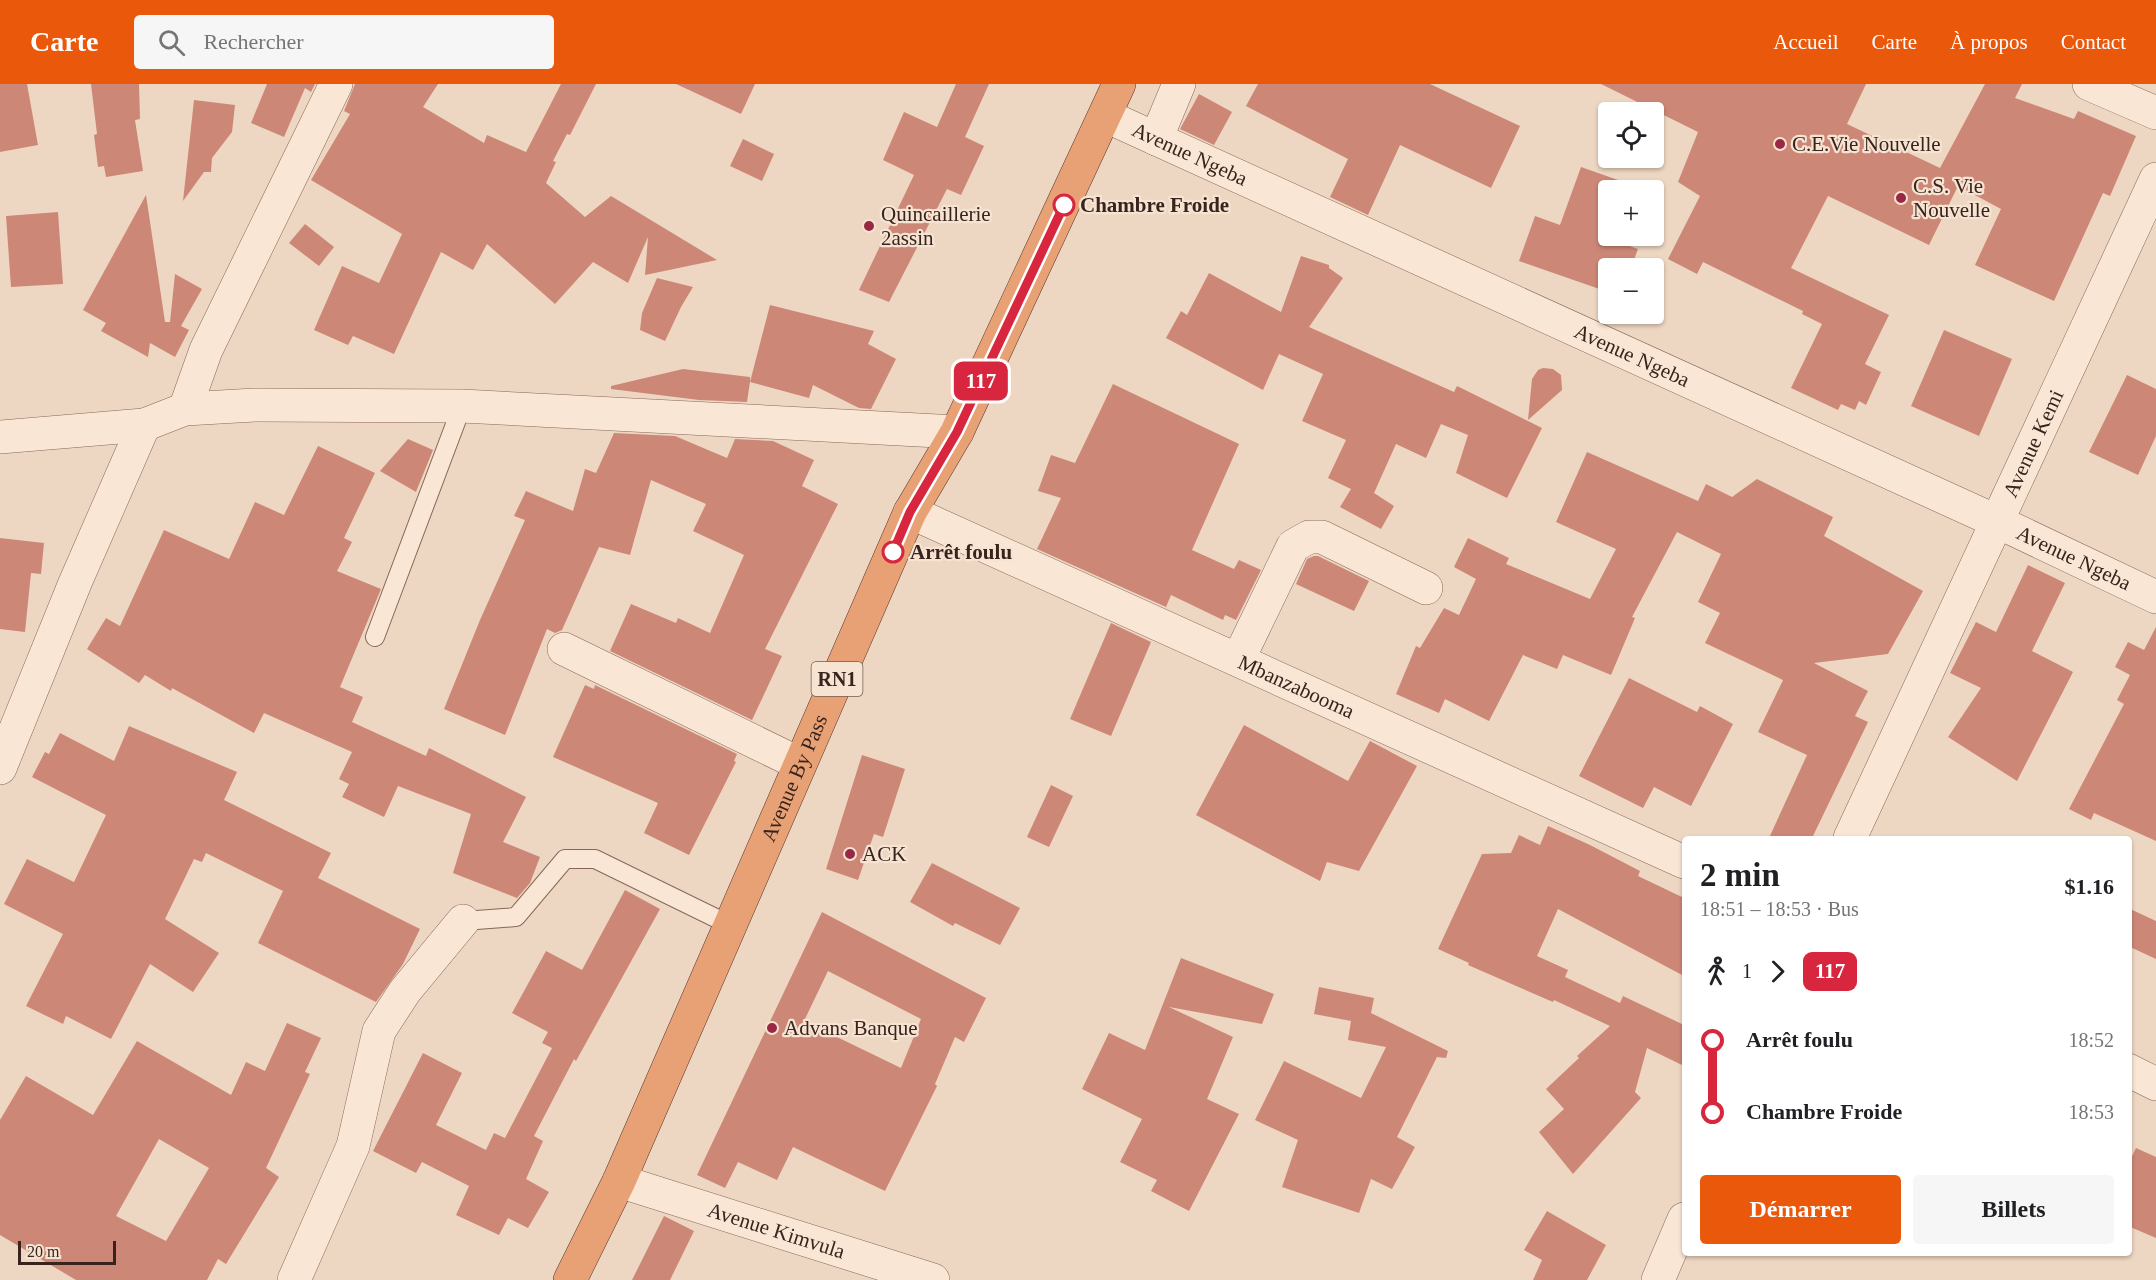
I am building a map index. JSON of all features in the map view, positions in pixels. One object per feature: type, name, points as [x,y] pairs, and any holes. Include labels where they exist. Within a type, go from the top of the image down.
[{"type":"highway","name":"Avenue By Pass","points":[[570,1280],[619,1181],[910,512],[957,432],[1119,84]]},
{"type":"street","points":[[184,409],[206,350],[336,84]]},
{"type":"street","points":[[1156,139],[1179,84]]},
{"type":"street","points":[[2089,84],[2156,113]]},
{"type":"street","name":"Avenue Ngeba","points":[[1106,116],[1998,522],[2156,597]]},
{"type":"street","name":"Avenue Kemi","points":[[1851,836],[2156,180]]},
{"type":"street","points":[[0,437],[144,425],[184,409],[255,405],[462,406],[957,432]]},
{"type":"street","points":[[0,768],[75,583],[144,425]]},
{"type":"street","name":"Mbanzabooma","points":[[910,512],[1682,861]]},
{"type":"street","points":[[1238,660],[1293,546],[1309,537],[1322,537],[1426,588]]},
{"type":"street","points":[[564,649],[800,764]]},
{"type":"street","points":[[294,1280],[353,1146],[379,1031],[405,991],[464,921]]},
{"type":"street","points":[[2132,1072],[2156,1084]]},
{"type":"street","name":"Avenue Kimvula","points":[[619,1181],[933,1280]]},
{"type":"street","points":[[1658,1280],[1682,1224]]},
{"type":"lane","points":[[375,637],[462,406]]},
{"type":"lane","points":[[464,921],[516,917],[565,858],[595,859],[730,926]]},
{"type":"building","points":[[0,84],[27,84],[38,145],[0,152]]},
{"type":"building","points":[[91,84],[139,84],[140,119],[135,120],[143,171],[106,177],[104,166],[98,167]]},
{"type":"building","points":[[267,84],[315,84],[311,92],[305,88],[284,137],[251,123]]},
{"type":"building","points":[[355,84],[438,84],[423,107],[484,143],[487,135],[526,152],[561,84],[596,84],[570,135],[567,134],[553,161],[556,162],[546,183],[585,217],[611,196],[717,260],[645,275],[648,237],[628,283],[593,262],[555,304],[487,244],[473,270],[441,252],[394,354],[353,336],[348,345],[314,330],[342,266],[379,283],[402,234],[311,180],[350,114],[344,111]]},
{"type":"building","points":[[676,84],[755,84],[741,114]]},
{"type":"building","points":[[956,84],[989,84],[965,137],[984,146],[961,195],[947,189],[889,302],[859,290],[914,175],[883,160],[904,112],[937,127]]},
{"type":"building","points":[[1258,84],[1430,84],[1520,126],[1491,188],[1400,145],[1368,215],[1330,197],[1348,159],[1246,106]]},
{"type":"building","points":[[1601,84],[1866,84],[1847,124],[1940,168],[1985,84],[2022,84],[2015,98],[2074,119],[2078,111],[2136,136],[2110,196],[2103,193],[2054,301],[1975,265],[2001,209],[1958,186],[1929,245],[1828,196],[1791,268],[1889,315],[1865,364],[1881,372],[1866,405],[1859,401],[1855,410],[1841,404],[1838,410],[1791,388],[1822,324],[1802,314],[1803,311],[1703,262],[1697,274],[1668,259],[1700,196],[1678,182],[1698,132],[1664,115],[1664,102],[1637,102]]},
{"type":"building","points":[[1199,94],[1232,112],[1214,145],[1180,129]]},
{"type":"building","points":[[194,100],[235,105],[232,132],[212,158],[211,172],[204,172],[183,201]]},
{"type":"building","points":[[743,139],[774,154],[762,181],[730,166]]},
{"type":"building","points":[[1581,167],[1618,180],[1598,180],[1598,246],[1629,246],[1638,249],[1635,258],[1598,258],[1598,289],[1519,261],[1535,216],[1560,225]]},
{"type":"building","points":[[146,195],[165,322],[170,322],[175,274],[202,289],[181,326],[189,330],[175,357],[150,343],[148,357],[101,331],[106,323],[83,310]]},
{"type":"building","points":[[58,212],[63,284],[11,287],[6,216]]},
{"type":"building","points":[[305,224],[334,247],[319,266],[289,243]]},
{"type":"building","points":[[1301,256],[1329,265],[1329,268],[1343,278],[1309,327],[1454,392],[1457,386],[1542,428],[1507,498],[1456,473],[1468,435],[1441,424],[1426,458],[1396,444],[1374,493],[1394,506],[1381,529],[1340,507],[1351,489],[1328,478],[1346,440],[1302,421],[1323,374],[1279,354],[1263,390],[1166,338],[1181,311],[1187,315],[1209,273],[1281,312]]},
{"type":"building","points":[[657,278],[693,287],[665,341],[640,330],[642,313]]},
{"type":"building","points":[[770,305],[874,331],[868,344],[896,359],[871,409],[859,408],[813,385],[809,398],[750,382]]},
{"type":"building","points":[[1944,330],[2012,359],[1979,436],[1911,406]]},
{"type":"building","points":[[683,369],[750,377],[747,402],[699,400],[611,389],[611,386]]},
{"type":"building","points":[[1553,369],[1561,375],[1562,390],[1528,420],[1532,379],[1538,370]]},
{"type":"building","points":[[2127,375],[2156,389],[2156,436],[2138,475],[2089,452]]},
{"type":"building","points":[[1113,384],[1239,444],[1192,550],[1234,569],[1239,560],[1261,570],[1236,620],[1225,615],[1223,620],[1171,595],[1166,607],[1037,549],[1061,498],[1038,491],[1051,455],[1075,463]]},
{"type":"building","points":[[614,433],[675,436],[727,458],[735,439],[773,441],[814,460],[802,486],[838,504],[765,649],[782,656],[752,720],[610,651],[631,604],[676,623],[678,618],[710,633],[744,555],[693,531],[706,504],[651,480],[630,555],[599,547],[562,630],[555,633],[547,629],[505,735],[444,709],[480,620],[525,520],[514,516],[526,491],[573,511],[585,469],[596,473]]},
{"type":"building","points":[[408,439],[433,450],[416,492],[380,471]]},
{"type":"building","points":[[318,446],[375,473],[344,538],[352,542],[337,571],[381,589],[340,687],[363,697],[352,722],[426,756],[429,748],[526,797],[503,842],[540,857],[530,883],[517,898],[453,873],[471,814],[398,786],[384,817],[342,797],[349,784],[339,779],[352,752],[264,713],[254,733],[172,688],[171,691],[145,675],[139,683],[87,649],[106,618],[120,626],[164,530],[229,559],[255,502],[284,515]]},
{"type":"building","points":[[1587,452],[1698,501],[1706,484],[1732,497],[1757,479],[1833,517],[1824,536],[1923,591],[1888,654],[1814,663],[1868,691],[1855,716],[1868,722],[1813,836],[1770,836],[1807,755],[1758,732],[1783,680],[1705,643],[1720,613],[1698,602],[1721,554],[1677,532],[1632,617],[1635,618],[1611,675],[1563,655],[1557,669],[1523,655],[1489,721],[1445,699],[1439,713],[1396,694],[1416,646],[1420,648],[1444,608],[1459,615],[1476,579],[1454,567],[1468,538],[1509,558],[1506,564],[1590,599],[1616,549],[1556,522]]},
{"type":"building","points":[[0,538],[44,543],[41,574],[31,573],[25,632],[0,629]]},
{"type":"building","points":[[1314,556],[1369,581],[1354,611],[1296,584],[1307,559]]},
{"type":"building","points":[[2028,565],[2065,583],[2032,651],[2073,672],[2017,781],[1948,737],[1981,688],[1950,673],[1976,622],[1996,632]]},
{"type":"building","points":[[1111,623],[1151,642],[1111,736],[1070,719]]},
{"type":"building","points":[[2156,627],[2156,841],[2094,813],[2091,820],[2069,809],[2124,704],[2117,700],[2130,675],[2115,667],[2128,642],[2144,650]]},
{"type":"building","points":[[1629,678],[1697,712],[1700,706],[1733,724],[1691,806],[1654,787],[1643,808],[1579,776]]},
{"type":"building","points":[[585,685],[594,689],[595,685],[737,754],[734,761],[736,762],[689,855],[644,833],[658,803],[553,757]]},
{"type":"building","points":[[1244,725],[1348,781],[1370,741],[1417,766],[1359,871],[1327,862],[1320,881],[1196,815]]},
{"type":"building","points":[[129,726],[237,772],[224,800],[331,853],[318,878],[420,929],[403,964],[376,1002],[258,943],[283,891],[206,853],[202,862],[194,859],[165,919],[219,953],[193,992],[150,964],[111,1039],[66,1016],[63,1024],[26,1006],[63,934],[4,904],[27,859],[74,882],[106,815],[32,777],[45,752],[49,754],[60,733],[114,761]]},
{"type":"building","points":[[862,755],[905,769],[883,837],[874,834],[858,880],[826,869]]},
{"type":"building","points":[[1051,785],[1073,796],[1049,847],[1027,837]]},
{"type":"building","points":[[1548,826],[1640,871],[1638,876],[1682,897],[1682,975],[1558,909],[1537,956],[1568,970],[1565,977],[1620,1003],[1623,996],[1682,1024],[1682,1065],[1647,1048],[1635,1092],[1641,1098],[1573,1174],[1539,1132],[1564,1109],[1546,1089],[1610,1026],[1468,965],[1469,963],[1438,949],[1482,854],[1511,853],[1519,835],[1540,845]]},
{"type":"building","points":[[932,863],[1020,908],[1000,945],[955,923],[953,926],[910,902]]},
{"type":"building","points":[[625,890],[660,909],[576,1061],[574,1059],[534,1136],[543,1141],[526,1179],[549,1192],[528,1228],[508,1218],[499,1235],[456,1215],[469,1186],[422,1162],[416,1173],[373,1151],[423,1053],[462,1073],[436,1125],[486,1150],[494,1133],[505,1138],[552,1048],[542,1043],[548,1032],[512,1013],[546,951],[582,970]]},
{"type":"building","points":[[2132,910],[2156,921],[2156,959],[2132,948]]},
{"type":"building","points":[[822,912],[986,998],[964,1042],[955,1037],[935,1084],[937,1086],[885,1191],[793,1147],[777,1180],[738,1162],[725,1188],[697,1175]],"holes":[[[828,971],[921,1019],[901,1068],[804,1021]]]},
{"type":"building","points":[[1181,958],[1274,994],[1262,1024],[1169,1007],[1233,1037],[1207,1099],[1239,1114],[1189,1211],[1151,1191],[1157,1180],[1120,1162],[1142,1119],[1082,1089],[1109,1033],[1145,1050]]},
{"type":"building","points":[[1319,987],[1374,998],[1371,1013],[1448,1051],[1446,1058],[1437,1057],[1397,1137],[1415,1147],[1392,1189],[1371,1179],[1359,1213],[1282,1187],[1298,1140],[1255,1120],[1284,1061],[1361,1098],[1386,1047],[1348,1040],[1351,1021],[1314,1014]]},
{"type":"building","points":[[287,1023],[321,1038],[305,1072],[310,1074],[266,1168],[279,1177],[226,1264],[218,1259],[207,1280],[76,1280],[0,1235],[0,1120],[26,1076],[93,1115],[137,1041],[231,1095],[246,1062],[265,1071]],"holes":[[[159,1139],[209,1168],[166,1241],[116,1216]]]},
{"type":"building","points":[[2136,1148],[2156,1157],[2156,1238],[2132,1228],[2132,1156]]},
{"type":"building","points":[[1547,1211],[1606,1245],[1587,1280],[1533,1280],[1542,1260],[1524,1250]]},
{"type":"building","points":[[664,1216],[694,1231],[670,1280],[632,1280]]},
{"type":"bus line","name":"117","points":[[893,552],[910,512],[957,432],[1064,205]]},
{"type":"place","name":"C.E.Vie Nouvelle","points":[[1780,144]]},
{"type":"place","name":"C.S. Vie Nouvelle","points":[[1901,198]]},
{"type":"place","name":"Chambre Froide","points":[[1064,205]]},
{"type":"place","name":"Quincaillerie 2assin","points":[[869,226]]},
{"type":"place","name":"Arrêt foulu","points":[[893,552]]},
{"type":"place","name":"ACK","points":[[850,854]]},
{"type":"place","name":"Advans Banque","points":[[772,1028]]}]
